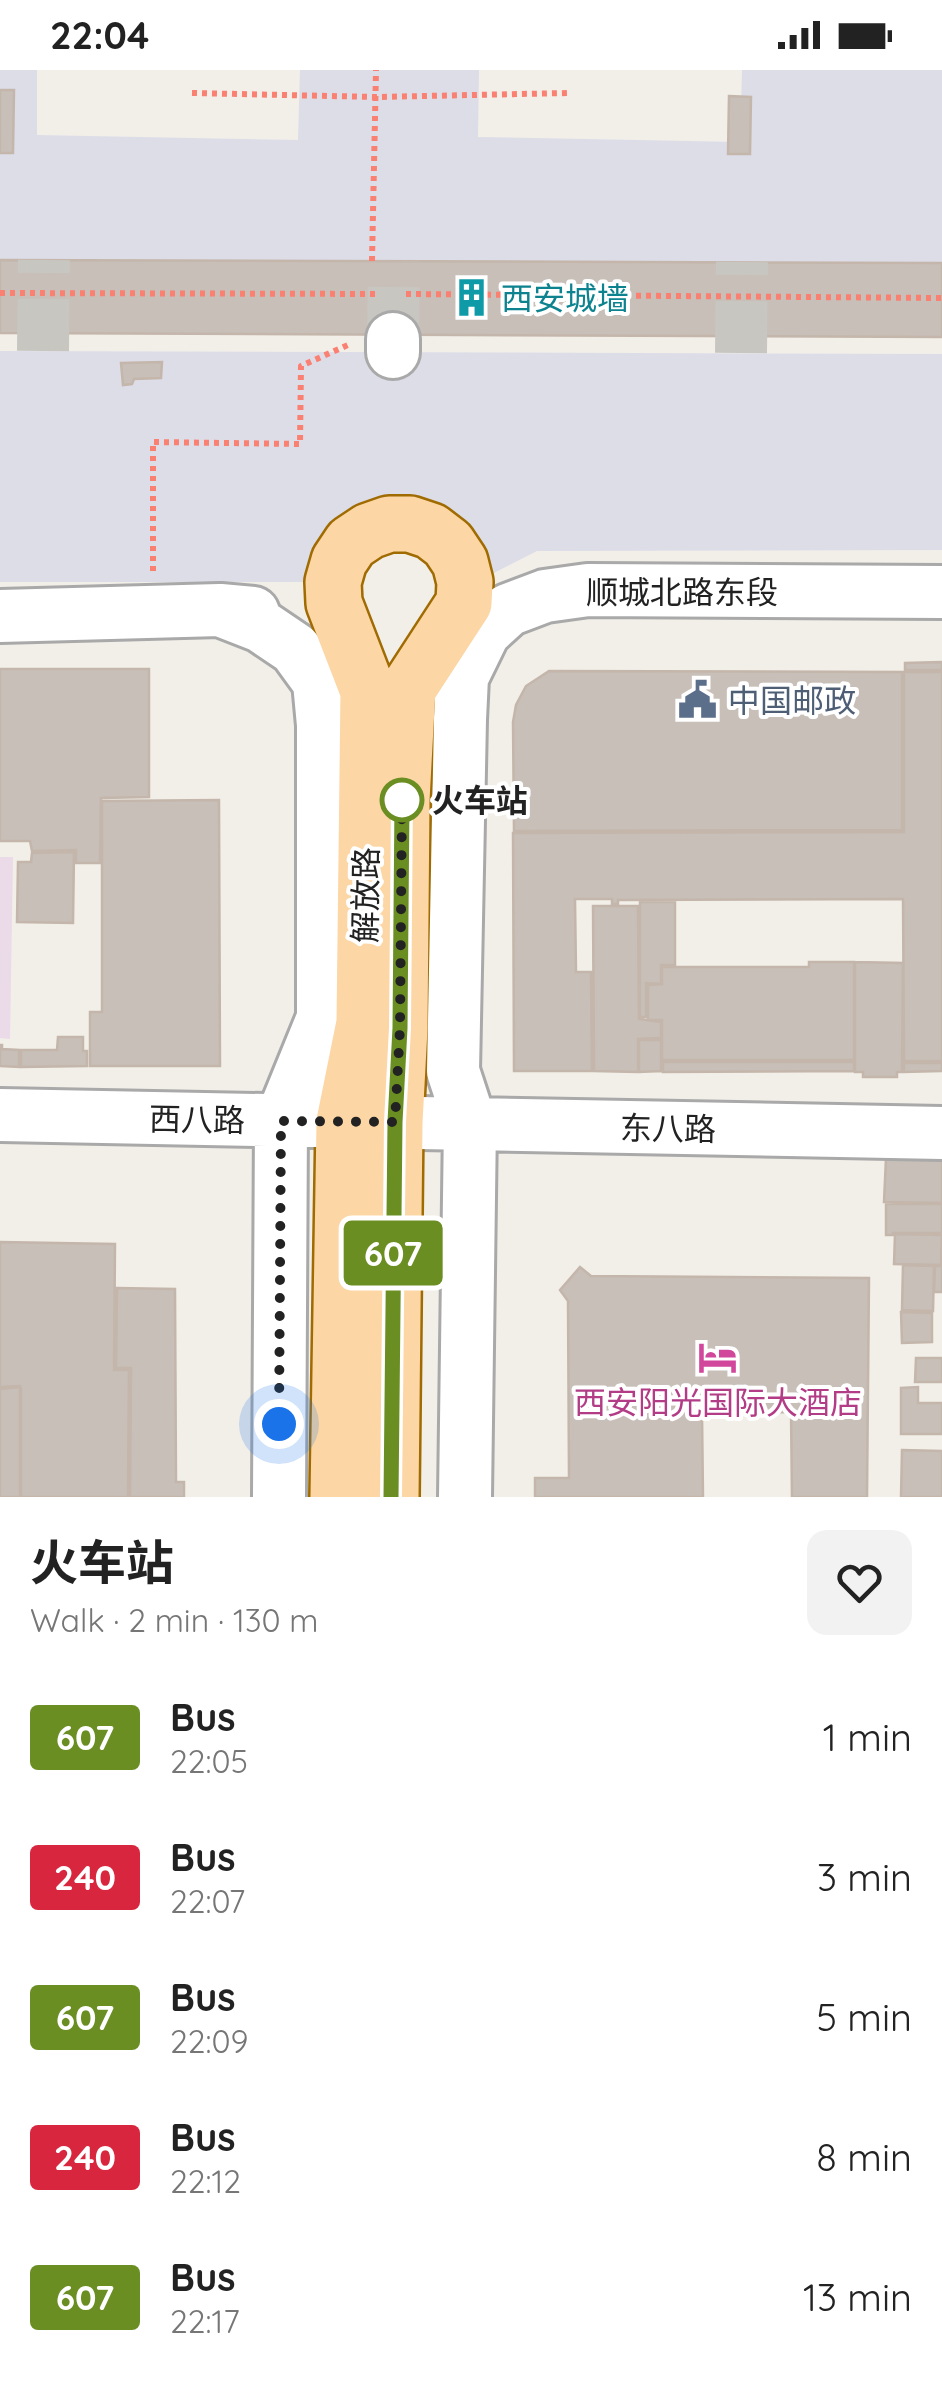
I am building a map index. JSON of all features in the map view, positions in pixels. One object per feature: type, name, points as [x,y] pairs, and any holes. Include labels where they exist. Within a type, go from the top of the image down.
[{"type":"main road","name":"解放路","points":[[338,1497],[370,1122],[400,1028],[402,800],[408,690],[464,603],[465,582],[460,562],[448,544],[431,531],[410,524],[388,524],[368,530],[351,543],[339,561],[333,582],[364,1023],[370,1122],[392,1497]]},
{"type":"street","name":"顺城北路东段","points":[[453,1071],[462,678],[484,632],[508,610],[545,596],[588,590],[942,592]]},
{"type":"street","points":[[0,616],[220,610],[284,616],[337,656],[323,725],[322,1018],[281,1121],[278,1497]]},
{"type":"street","points":[[322,1018],[370,1122],[453,1071],[470,1124],[465,1497]]},
{"type":"street","name":"西八路","points":[[0,1115],[370,1122]]},
{"type":"street","name":"东八路","points":[[370,1122],[942,1134]]},
{"type":"path","points":[[372,261],[376,70]]},
{"type":"path","points":[[192,93],[376,97],[568,94]]},
{"type":"path","points":[[0,293],[942,298]]},
{"type":"path","points":[[153,582],[153,442],[300,444],[301,366],[381,344]]},
{"type":"shaded area","points":[[0,70],[37,70],[37,135],[298,140],[300,70],[479,70],[478,137],[740,142],[742,70],[942,70],[942,263],[0,260]]},
{"type":"shaded area","points":[[0,351],[942,354],[942,550],[537,551],[482,579],[436,516],[315,582],[0,582]]},
{"type":"shaded area","points":[[0,857],[13,857],[10,1039],[0,1038]]},
{"type":"building","points":[[0,90],[14,90],[13,153],[0,153]]},
{"type":"building","points":[[729,96],[751,97],[750,154],[728,154]]},
{"type":"building","name":"西安城墙","points":[[0,260],[942,263],[942,337],[0,333]]},
{"type":"building","points":[[162,362],[161,378],[134,379],[132,384],[123,385],[121,363]]},
{"type":"building","points":[[942,662],[942,670],[905,670],[905,663]]},
{"type":"building","points":[[0,669],[149,669],[149,797],[101,798],[100,863],[76,863],[76,850],[32,851],[30,841],[0,841]]},
{"type":"building","points":[[549,671],[902,672],[902,830],[514,831],[516,705],[526,686]]},
{"type":"building","points":[[904,672],[942,672],[942,1061],[904,1061],[903,899],[618,900],[618,904],[612,904],[612,899],[575,899],[576,972],[591,972],[592,1071],[514,1071],[513,833],[904,832]]},
{"type":"building","points":[[219,800],[220,1066],[90,1066],[90,1012],[102,1012],[102,801]]},
{"type":"building","points":[[74,852],[73,923],[17,922],[18,862],[31,862],[32,853]]},
{"type":"building","points":[[640,902],[675,902],[675,965],[661,965],[661,984],[646,983],[646,1017],[640,1017]]},
{"type":"building","points":[[593,906],[638,906],[639,1019],[661,1022],[661,1038],[638,1039],[638,1072],[594,1071]]},
{"type":"building","points":[[809,962],[854,962],[854,1060],[662,1060],[662,1020],[648,1020],[648,985],[662,984],[662,967],[809,967]]},
{"type":"building","points":[[855,962],[903,963],[902,1072],[897,1072],[897,1077],[863,1077],[863,1072],[855,1072]]},
{"type":"building","points":[[58,1037],[83,1037],[87,1066],[21,1067],[21,1050],[57,1050]]},
{"type":"building","points":[[639,1040],[661,1040],[661,1071],[639,1072]]},
{"type":"building","points":[[0,1045],[2,1049],[19,1050],[19,1067],[0,1066]]},
{"type":"building","points":[[663,1062],[854,1062],[854,1071],[663,1072]]},
{"type":"building","points":[[904,1063],[942,1063],[942,1071],[904,1072]]},
{"type":"building","points":[[886,1158],[942,1159],[942,1203],[884,1202]]},
{"type":"building","points":[[886,1204],[942,1204],[942,1233],[886,1235]]},
{"type":"building","points":[[895,1234],[942,1235],[941,1265],[894,1264]]},
{"type":"building","points":[[0,1242],[115,1244],[114,1370],[129,1370],[128,1497],[21,1497],[21,1389],[0,1387]]},
{"type":"building","points":[[903,1265],[934,1266],[933,1311],[902,1310]]},
{"type":"building","points":[[935,1266],[942,1266],[942,1292],[934,1292]]},
{"type":"building","name":"西安阳光国际大酒店","points":[[580,1267],[591,1276],[869,1278],[867,1497],[792,1497],[791,1412],[702,1413],[703,1497],[535,1497],[535,1478],[569,1478],[568,1301],[560,1290]]},
{"type":"building","points":[[117,1288],[175,1289],[176,1482],[184,1482],[184,1497],[130,1497],[131,1368],[116,1368]]},
{"type":"building","points":[[901,1312],[932,1313],[932,1342],[902,1343]]},
{"type":"building","points":[[916,1358],[942,1358],[942,1382],[915,1382]]},
{"type":"building","points":[[20,1387],[20,1497],[0,1497],[0,1389]]},
{"type":"building","points":[[918,1387],[918,1403],[942,1403],[942,1434],[901,1434],[901,1388]]},
{"type":"building","points":[[902,1450],[942,1451],[942,1497],[901,1497]]},
{"type":"tunnel","points":[[43,351],[44,260]]},
{"type":"tunnel","points":[[393,339],[394,261]]},
{"type":"tunnel","points":[[741,353],[742,262]]},
{"type":"bus line","name":"607","points":[[391,1497],[402,800]]},
{"type":"place","name":"西安城墙","points":[[471,298]]},
{"type":"place","name":"中国邮政","points":[[698,700]]},
{"type":"place","name":"火车站","points":[[402,800]]},
{"type":"place","name":"西安阳光国际大酒店","points":[[718,1357]]},
{"type":"route","points":[[279,1424],[281,1121],[395,1122],[402,800]]}]
